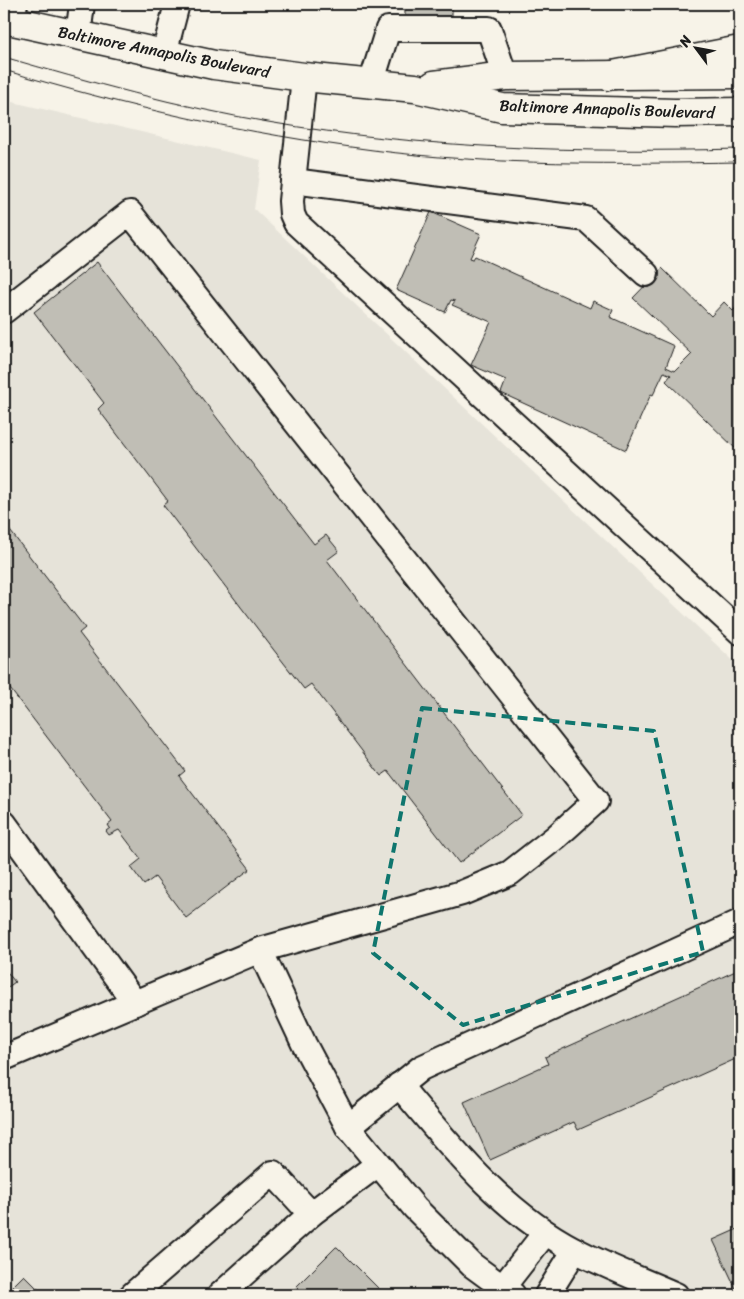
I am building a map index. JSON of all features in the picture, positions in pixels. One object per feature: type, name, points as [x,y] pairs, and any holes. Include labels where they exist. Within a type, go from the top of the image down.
[{"type":"main road","name":"Baltimore Annapolis Boulevard","points":[[10,15],[78,36],[214,65],[304,77],[415,88],[502,108],[675,113],[740,112]]},
{"type":"main road","points":[[608,76],[740,50]]},
{"type":"main road","name":"Baltimore Annapolis Boulevard","points":[[415,88],[505,76],[740,74]]},
{"type":"street","points":[[78,36],[82,4]]},
{"type":"street","points":[[164,54],[177,4]]},
{"type":"street","points":[[371,84],[388,29],[489,29],[505,76]]},
{"type":"street","points":[[304,77],[291,201],[292,214],[296,223],[740,632]]},
{"type":"street","points":[[293,181],[586,219],[646,274]]},
{"type":"street","points":[[4,311],[130,213],[596,801],[556,837],[510,872],[462,893],[260,950],[4,1058]]},
{"type":"street","points":[[4,823],[135,1002]]},
{"type":"street","points":[[348,1127],[420,1068],[740,922]]},
{"type":"street","points":[[260,950],[304,1044],[348,1127],[415,1208],[472,1265],[508,1292],[545,1233]]},
{"type":"street","points":[[399,1085],[471,1171],[511,1207],[545,1233],[575,1250],[676,1295]]},
{"type":"street","points":[[220,1295],[311,1214],[378,1164]]},
{"type":"street","points":[[132,1295],[273,1174],[311,1214]]},
{"type":"street","points":[[547,1295],[575,1250]]},
{"type":"highlighted area","points":[[422,708],[654,731],[703,952],[463,1025],[373,953]]},
{"type":"shaded area","points":[[4,100],[261,160],[254,209],[740,667],[740,1295],[4,1295]]},
{"type":"building","points":[[405,4],[452,4],[452,25],[405,26]]},
{"type":"building","points":[[431,212],[481,234],[470,258],[473,259],[475,256],[590,308],[593,301],[613,310],[610,317],[674,346],[666,367],[675,371],[692,354],[633,298],[662,268],[711,316],[724,302],[733,311],[740,303],[740,453],[666,381],[671,375],[664,372],[653,395],[651,394],[626,450],[501,393],[506,380],[471,365],[491,322],[452,305],[455,301],[451,300],[445,312],[396,290]]},
{"type":"building","points":[[97,262],[314,544],[326,535],[339,551],[327,560],[522,815],[459,863],[388,771],[381,776],[311,684],[304,689],[273,649],[163,505],[168,501],[98,409],[104,403],[34,312]]},
{"type":"building","points":[[4,523],[85,628],[79,633],[185,771],[179,776],[250,869],[186,918],[155,877],[144,885],[131,867],[141,859],[119,830],[109,835],[106,831],[110,828],[108,825],[112,822],[4,681]]},
{"type":"building","points":[[4,968],[15,982],[4,990]]},
{"type":"building","points":[[740,969],[740,1057],[578,1130],[574,1122],[490,1160],[464,1102],[548,1064],[545,1057]]},
{"type":"building","points":[[740,1228],[740,1295],[739,1295],[713,1240]]},
{"type":"building","points":[[337,1247],[385,1295],[288,1295]]},
{"type":"building","points":[[24,1275],[44,1295],[4,1295]]},
{"type":"tram line","points":[[4,57],[102,85],[168,101],[235,116],[327,131],[385,138],[504,147],[622,150],[740,149]]},
{"type":"tram line","points":[[4,70],[95,96],[187,118],[280,136],[373,150],[465,159],[556,163],[740,162]]}]
